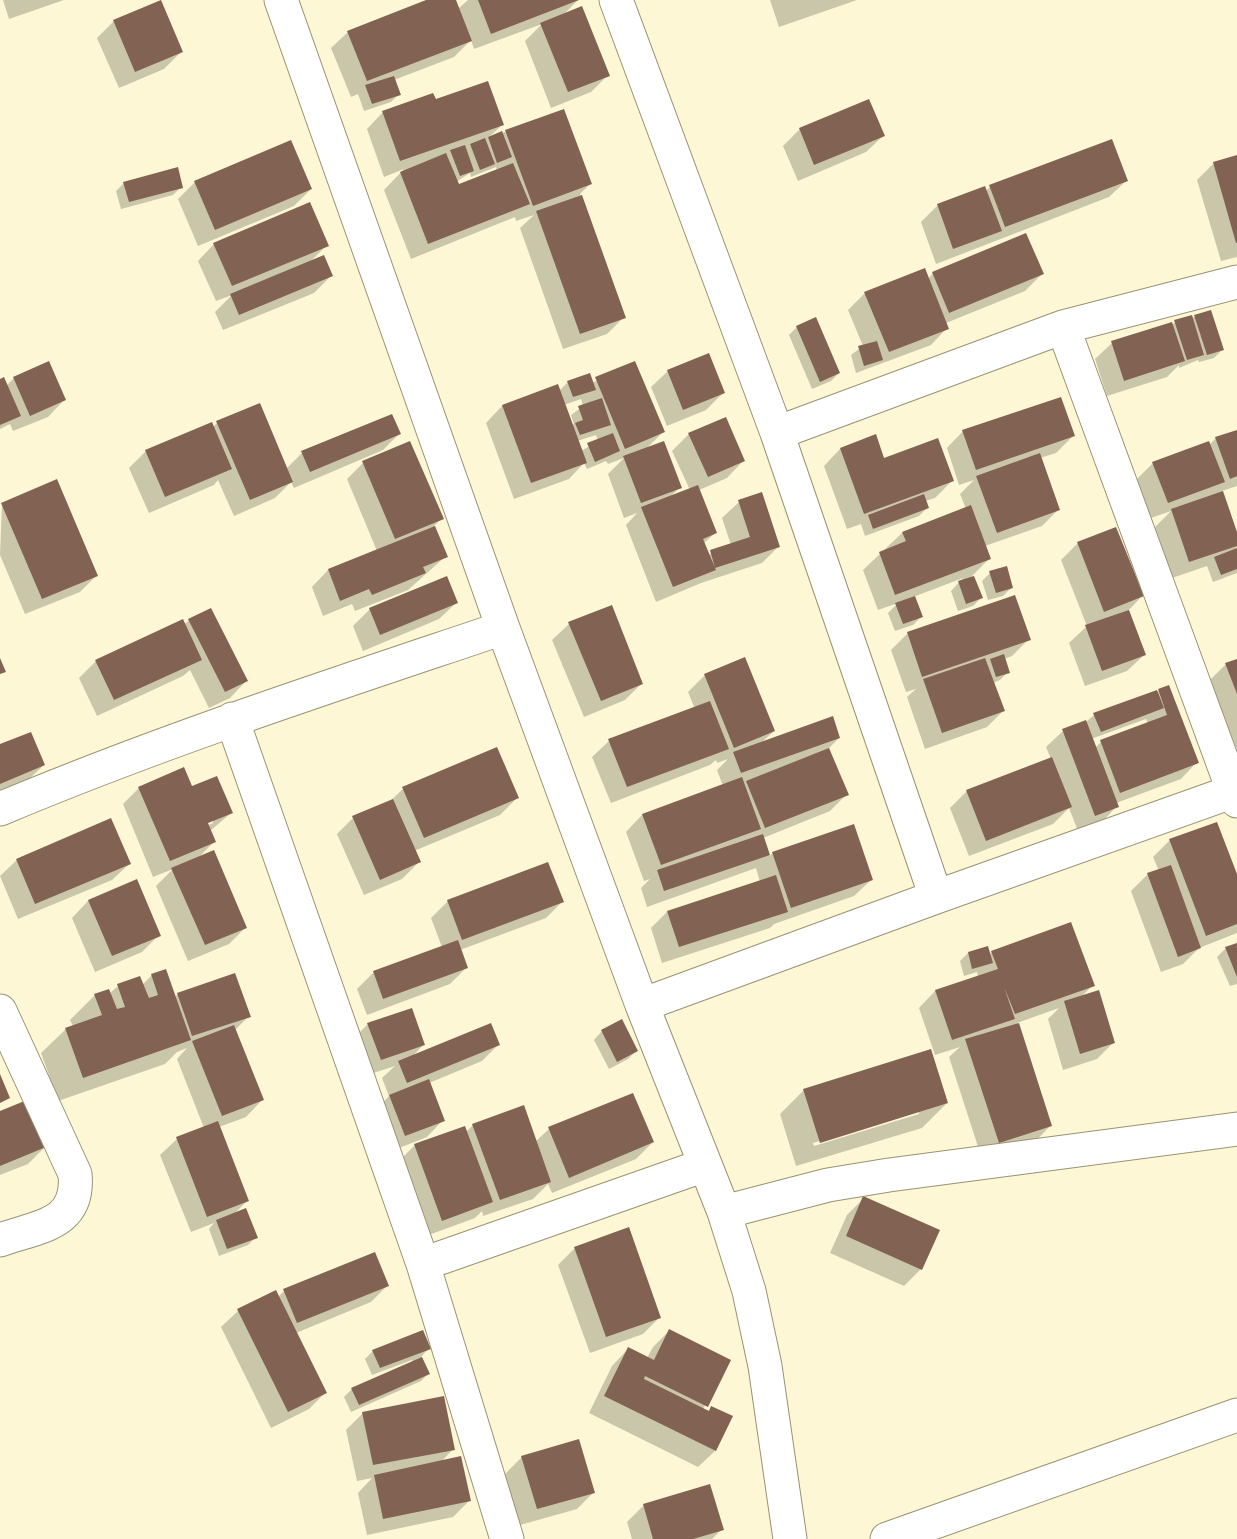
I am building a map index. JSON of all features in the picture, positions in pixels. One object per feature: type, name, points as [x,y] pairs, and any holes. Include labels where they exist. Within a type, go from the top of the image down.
[{"type":"street","points":[[281,0],[503,628],[642,1005],[724,1212],[750,1291],[765,1366],[790,1539]]},
{"type":"street","points":[[616,0],[777,433],[936,897]]},
{"type":"street","points":[[777,433],[1063,327],[1237,282]]},
{"type":"street","points":[[642,1005],[936,897],[1235,796],[1063,327]]},
{"type":"street","points":[[0,809],[84,774],[232,719],[503,628]]},
{"type":"street","points":[[232,719],[423,1264],[507,1539]]},
{"type":"street","points":[[0,1011],[75,1174],[77,1190],[72,1206],[60,1218],[0,1240]]},
{"type":"street","points":[[724,1212],[828,1185],[879,1176],[1237,1129]]},
{"type":"street","points":[[423,1264],[705,1166]]},
{"type":"street","points":[[887,1539],[1237,1415]]},
{"type":"building","points":[[161,0],[183,52],[135,72],[113,20]]},
{"type":"building","points":[[426,0],[456,0],[472,41],[367,81],[347,31]]},
{"type":"building","points":[[478,0],[579,0],[491,34]]},
{"type":"building","points":[[582,6],[610,76],[568,92],[540,23]]},
{"type":"building","points":[[394,76],[401,95],[372,104],[365,85]]},
{"type":"building","points":[[488,81],[504,125],[400,161],[382,111],[433,93],[436,99]]},
{"type":"building","points":[[869,99],[885,136],[814,165],[799,128]]},
{"type":"building","points":[[564,109],[592,184],[533,206],[505,130]]},
{"type":"building","points":[[502,131],[512,157],[497,163],[488,137]]},
{"type":"building","points":[[485,138],[495,164],[480,170],[470,144]]},
{"type":"building","points":[[1112,139],[1128,181],[1005,227],[989,185]]},
{"type":"building","points":[[291,140],[312,189],[215,230],[194,181]]},
{"type":"building","points":[[465,145],[474,171],[460,176],[450,150]]},
{"type":"building","points":[[446,153],[459,184],[513,163],[530,204],[428,244],[400,172]]},
{"type":"building","points":[[1237,155],[1237,243],[1236,243],[1213,162]]},
{"type":"building","points":[[178,167],[183,188],[129,202],[123,182]]},
{"type":"building","points":[[985,186],[1002,231],[953,249],[937,204]]},
{"type":"building","points":[[582,195],[626,318],[580,334],[536,211]]},
{"type":"building","points":[[310,202],[329,246],[232,286],[213,243]]},
{"type":"building","points":[[1026,233],[1044,274],[949,313],[932,272]]},
{"type":"building","points":[[324,255],[333,276],[239,315],[230,294]]},
{"type":"building","points":[[925,268],[949,329],[889,352],[864,292]]},
{"type":"building","points":[[1211,310],[1224,350],[1207,355],[1194,315]]},
{"type":"building","points":[[1192,315],[1204,355],[1187,360],[1174,320]]},
{"type":"building","points":[[816,317],[840,373],[820,382],[796,326]]},
{"type":"building","points":[[1172,322],[1185,361],[1124,381],[1111,341]]},
{"type":"building","points":[[877,341],[883,360],[864,366],[858,346]]},
{"type":"building","points":[[709,353],[725,393],[683,410],[667,370]]},
{"type":"building","points":[[49,361],[66,400],[30,416],[13,377]]},
{"type":"building","points":[[635,361],[665,432],[625,449],[595,377]]},
{"type":"building","points":[[590,373],[596,390],[573,397],[567,381]]},
{"type":"building","points":[[4,377],[21,416],[0,425],[0,379]]},
{"type":"building","points":[[558,384],[587,463],[531,483],[502,405]]},
{"type":"building","points":[[1061,397],[1075,436],[976,470],[962,430]]},
{"type":"building","points":[[602,398],[611,425],[580,435],[575,423],[583,420],[578,406]]},
{"type":"building","points":[[260,403],[293,482],[250,500],[216,421]]},
{"type":"building","points":[[392,414],[401,434],[310,472],[301,451]]},
{"type":"building","points":[[726,417],[745,461],[708,477],[688,433]]},
{"type":"building","points":[[212,422],[232,469],[165,497],[145,450]]},
{"type":"building","points":[[1237,430],[1237,476],[1230,479],[1215,437]]},
{"type":"building","points":[[613,433],[620,451],[595,462],[587,443]]},
{"type":"building","points":[[876,434],[884,458],[938,438],[954,481],[864,514],[840,448]]},
{"type":"building","points":[[410,441],[444,519],[395,539],[362,461]]},
{"type":"building","points":[[664,441],[682,488],[641,503],[623,456]]},
{"type":"building","points":[[1209,441],[1225,482],[1168,503],[1152,462]]},
{"type":"building","points":[[1040,453],[1060,510],[997,533],[976,476]]},
{"type":"building","points":[[57,479],[98,576],[42,599],[1,503]]},
{"type":"building","points":[[698,485],[717,533],[703,539],[716,570],[673,587],[641,507]]},
{"type":"building","points":[[1223,491],[1237,532],[1237,546],[1189,562],[1171,509]]},
{"type":"building","points":[[762,492],[780,547],[715,568],[710,550],[750,537],[738,500]]},
{"type":"building","points":[[924,494],[929,508],[873,529],[868,515]]},
{"type":"building","points":[[971,505],[991,559],[895,595],[879,552],[906,541],[902,532]]},
{"type":"building","points":[[435,526],[448,557],[423,567],[426,573],[372,595],[369,589],[340,601],[328,569]]},
{"type":"building","points":[[1116,527],[1144,596],[1104,612],[1077,542]]},
{"type":"building","points":[[1237,548],[1237,569],[1221,575],[1214,557]]},
{"type":"building","points":[[1007,566],[1013,588],[996,593],[989,571]]},
{"type":"building","points":[[447,576],[458,603],[380,635],[369,608]]},
{"type":"building","points":[[974,576],[983,598],[966,604],[958,581]]},
{"type":"building","points":[[1015,595],[1031,640],[922,677],[907,632]]},
{"type":"building","points":[[915,596],[923,617],[903,624],[895,603]]},
{"type":"building","points":[[612,605],[643,684],[601,701],[568,622]]},
{"type":"building","points":[[211,608],[248,681],[225,692],[188,619]]},
{"type":"building","points":[[1129,610],[1146,655],[1102,671],[1085,625]]},
{"type":"building","points":[[183,619],[202,660],[114,700],[95,660]]},
{"type":"building","points":[[1004,654],[1010,673],[996,677],[990,659]]},
{"type":"building","points":[[745,657],[775,731],[734,748],[704,674]]},
{"type":"building","points":[[0,658],[6,672],[0,674]]},
{"type":"building","points":[[985,658],[1005,711],[942,733],[923,679]]},
{"type":"building","points":[[1237,659],[1237,694],[1225,663]]},
{"type":"building","points":[[1169,685],[1199,763],[1120,793],[1100,740],[1167,715],[1158,689]]},
{"type":"building","points":[[1157,690],[1164,708],[1101,732],[1093,713]]},
{"type":"building","points":[[710,701],[729,749],[627,787],[608,739]]},
{"type":"building","points":[[833,716],[840,738],[741,773],[733,752]]},
{"type":"building","points":[[1086,720],[1119,807],[1095,816],[1062,729]]},
{"type":"building","points":[[31,732],[45,765],[0,784],[0,744]]},
{"type":"building","points":[[497,747],[519,798],[424,838],[402,787]]},
{"type":"building","points":[[829,748],[849,795],[765,828],[746,781]]},
{"type":"building","points":[[1052,757],[1072,807],[986,841],[966,790]]},
{"type":"building","points":[[184,767],[192,786],[217,776],[233,813],[208,823],[216,842],[170,861],[138,787]]},
{"type":"building","points":[[742,777],[761,829],[661,865],[642,814]]},
{"type":"building","points":[[393,799],[421,862],[380,880],[352,816]]},
{"type":"building","points":[[111,818],[131,864],[35,904],[16,859]]},
{"type":"building","points":[[1217,822],[1237,874],[1237,924],[1206,936],[1169,839]]},
{"type":"building","points":[[854,824],[873,880],[791,908],[772,852]]},
{"type":"building","points":[[763,834],[770,855],[664,891],[657,870]]},
{"type":"building","points":[[214,850],[247,928],[205,945],[171,868]]},
{"type":"building","points":[[548,862],[564,902],[462,940],[447,900]]},
{"type":"building","points":[[1171,865],[1201,948],[1178,957],[1147,873]]},
{"type":"building","points":[[776,875],[788,912],[679,947],[667,911]]},
{"type":"building","points":[[137,879],[161,936],[112,956],[88,900]]},
{"type":"building","points":[[1071,922],[1095,986],[1015,1014],[1004,987],[1015,1019],[952,1040],[935,990],[998,969],[991,951]]},
{"type":"building","points":[[458,940],[468,968],[383,999],[373,971]]},
{"type":"building","points":[[1237,943],[1237,977],[1225,947]]},
{"type":"building","points":[[988,946],[993,963],[972,969],[968,952]]},
{"type":"building","points":[[166,969],[191,1040],[83,1078],[65,1028],[102,1015],[94,994],[109,989],[117,1009],[125,1007],[117,984],[140,976],[149,998],[158,995],[151,974]]},
{"type":"building","points":[[235,973],[251,1017],[192,1036],[177,993]]},
{"type":"building","points":[[1099,990],[1115,1043],[1080,1054],[1064,1001]]},
{"type":"building","points":[[412,1008],[425,1045],[381,1060],[367,1023]]},
{"type":"building","points":[[622,1019],[638,1051],[617,1062],[601,1030]]},
{"type":"building","points":[[491,1023],[500,1045],[407,1083],[398,1061]]},
{"type":"building","points":[[1019,1023],[1052,1126],[999,1143],[965,1039]]},
{"type":"building","points":[[234,1025],[264,1100],[222,1116],[192,1041]]},
{"type":"building","points":[[931,1049],[948,1103],[820,1143],[803,1089]]},
{"type":"building","points":[[0,1074],[10,1098],[0,1103]]},
{"type":"building","points":[[429,1079],[445,1121],[405,1136],[389,1095]]},
{"type":"building","points":[[633,1093],[654,1142],[569,1178],[548,1127]]},
{"type":"building","points":[[27,1100],[46,1147],[0,1166],[0,1111]]},
{"type":"building","points":[[524,1105],[551,1182],[500,1200],[472,1124]]},
{"type":"building","points":[[218,1121],[249,1201],[207,1217],[176,1137]]},
{"type":"building","points":[[465,1126],[493,1202],[442,1221],[414,1144]]},
{"type":"building","points":[[863,1196],[940,1230],[922,1270],[846,1236]]},
{"type":"building","points":[[246,1208],[258,1238],[227,1249],[216,1220]]},
{"type":"building","points":[[629,1227],[661,1318],[606,1337],[574,1247]]},
{"type":"building","points":[[375,1252],[389,1286],[297,1323],[283,1289]]},
{"type":"building","points":[[276,1290],[327,1393],[288,1412],[237,1309]]},
{"type":"building","points":[[669,1329],[731,1360],[708,1407],[645,1376],[644,1379],[709,1411],[711,1406],[733,1416],[716,1451],[604,1396],[628,1347],[654,1360]]},
{"type":"building","points":[[423,1330],[431,1349],[380,1368],[372,1350]]},
{"type":"building","points":[[422,1357],[430,1374],[359,1405],[351,1388]]},
{"type":"building","points":[[444,1396],[455,1450],[373,1465],[362,1412]]},
{"type":"building","points":[[579,1439],[595,1493],[537,1509],[521,1456]]},
{"type":"building","points":[[461,1456],[471,1501],[383,1519],[374,1475]]},
{"type":"building","points":[[710,1484],[724,1530],[693,1539],[653,1539],[643,1504]]}]
